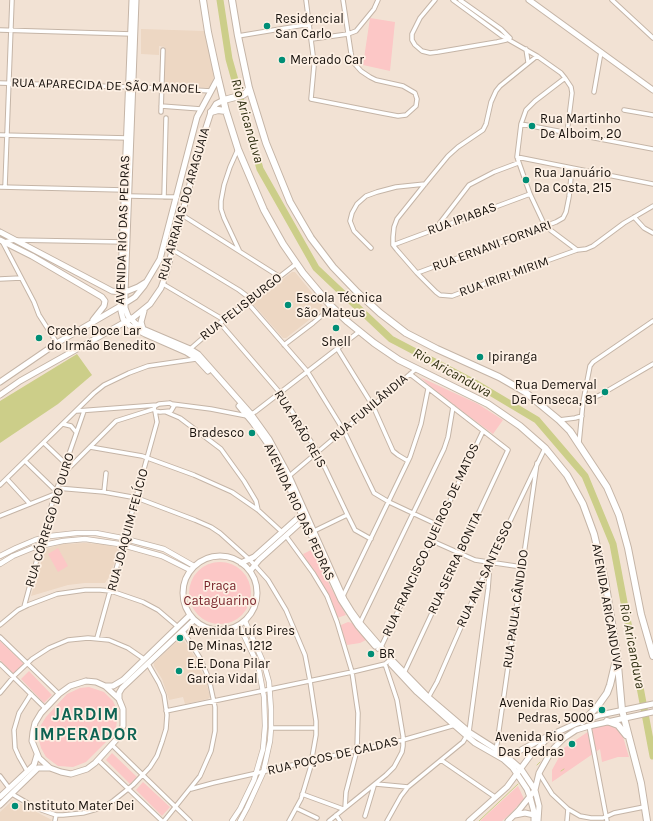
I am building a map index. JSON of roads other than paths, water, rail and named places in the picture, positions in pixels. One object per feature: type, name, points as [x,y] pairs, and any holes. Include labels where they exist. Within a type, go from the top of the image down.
[{"type":"highway","name":"AVENIDA ARICANDUVA","points":[[203,0],[218,78],[226,111],[238,149],[264,210],[296,264],[332,307],[374,343],[399,360],[488,404],[520,426],[545,448],[567,475],[589,519],[605,580],[617,654],[623,718],[641,783],[647,821]]},
{"type":"highway","points":[[232,0],[249,88],[266,143],[290,202],[311,238],[333,266],[357,292],[380,313],[406,333],[525,392],[570,431],[607,487],[618,515],[628,548],[647,637],[653,656]]},
{"type":"highway","points":[[224,100],[243,95],[249,88]]},
{"type":"highway","points":[[211,112],[218,110],[226,111]]},
{"type":"highway","points":[[647,637],[653,646]]},
{"type":"highway","points":[[582,722],[597,707],[607,693],[613,677],[617,654]]},
{"type":"highway","points":[[607,721],[621,728],[629,738]]},
{"type":"main road","name":"AVENIDA RIO DAS PEDRAS","points":[[132,0],[133,34]]},
{"type":"main road","name":"AVENIDA RIO DAS PEDRAS","points":[[124,242],[128,196],[133,34],[136,0]]},
{"type":"main road","points":[[529,0],[653,90]]},
{"type":"main road","name":"RUA ARRAIAS DO ARAGUAIA","points":[[0,382],[57,343],[122,305],[140,292],[149,280],[160,259],[194,125],[201,108],[218,78]]},
{"type":"main road","name":"RUA ARRAIAS DO ARAGUAIA","points":[[0,395],[46,366],[131,319],[150,304],[163,284],[201,143],[211,112],[216,104],[224,100]]},
{"type":"main road","name":"AVENIDA RIO DAS PEDRAS","points":[[129,138],[124,190],[122,292],[122,305],[126,322],[136,330],[188,350]]},
{"type":"main road","points":[[0,232],[107,289],[122,292],[138,288],[149,280]]},
{"type":"main road","points":[[2,241],[32,256],[100,296],[105,301],[104,306],[88,324]]},
{"type":"main road","points":[[100,296],[107,293],[107,289]]},
{"type":"main road","name":"AVENIDA RIO DAS PEDRAS","points":[[122,305],[131,319],[143,329],[188,350],[199,358],[269,439],[342,598],[359,624],[380,648],[388,661],[427,698],[468,734],[507,762],[517,774],[530,797],[534,821]]},
{"type":"main road","points":[[143,329],[141,322],[145,309]]},
{"type":"main road","points":[[250,571],[303,513]]},
{"type":"main road","name":"AVENIDA RIO DAS PEDRAS","points":[[306,519],[314,531],[342,598]]},
{"type":"main road","points":[[241,563],[250,560],[306,519]]},
{"type":"main road","points":[[217,556],[227,557],[241,563],[250,571],[256,584],[257,597],[253,610],[245,621],[226,630],[219,630],[206,628],[194,620],[186,608],[182,593],[183,585],[190,570],[207,558],[217,556]]},
{"type":"main road","points":[[50,768],[37,755],[32,741],[32,732],[35,723],[45,708],[59,694],[70,686],[79,682],[92,681],[105,686],[113,686],[119,683],[190,615]]},
{"type":"main road","points":[[0,805],[38,768],[50,768],[66,773],[78,772],[87,769],[98,760],[116,740],[123,726],[123,709],[119,699],[119,693],[122,688],[194,620]]},
{"type":"main road","points":[[105,686],[119,699]]},
{"type":"main road","points":[[505,755],[516,753],[551,735],[600,715],[651,705]]},
{"type":"main road","points":[[508,821],[514,816],[535,790],[539,773],[554,748],[565,737],[576,730],[589,726],[652,712]]},
{"type":"main road","points":[[551,735],[547,742],[548,746],[554,748]]},
{"type":"main road","points":[[470,821],[507,787],[530,756],[551,735]]},
{"type":"main road","name":"AVENIDA RIO DAS PEDRAS","points":[[495,752],[505,755],[521,769],[535,790]]},
{"type":"main road","points":[[0,797],[34,765],[37,755]]},
{"type":"main road","points":[[535,790],[539,806],[538,821]]},
{"type":"main road","points":[[514,816],[525,813],[534,815]]},
{"type":"street","points":[[5,187],[12,0]]},
{"type":"street","points":[[306,0],[312,39],[314,66],[311,99],[398,116],[406,115],[415,109],[417,99],[416,93],[404,86],[376,80],[356,67],[351,54],[343,0]]},
{"type":"street","points":[[312,39],[348,34],[356,31],[374,9],[378,0]]},
{"type":"street","points":[[435,0],[420,18],[413,31],[412,40],[418,49],[430,53],[508,38]]},
{"type":"street","points":[[453,0],[460,2],[512,42],[536,56],[565,78],[571,87],[572,92],[567,133]]},
{"type":"street","points":[[612,0],[653,38]]},
{"type":"street","points":[[238,36],[310,24]]},
{"type":"street","points":[[0,30],[133,34]]},
{"type":"street","points":[[161,112],[163,50]]},
{"type":"street","points":[[526,50],[528,62]]},
{"type":"street","points":[[594,92],[601,52]]},
{"type":"street","points":[[394,245],[393,232],[397,219],[425,184],[458,147],[483,130],[486,124],[491,102],[496,91],[504,81],[536,56]]},
{"type":"street","points":[[565,78],[526,110],[521,124],[517,158],[530,194],[545,226],[577,250]]},
{"type":"street","name":"RUA APARECIDA DE SÃO MANOEL","points":[[0,83],[131,86],[211,91]]},
{"type":"street","points":[[161,106],[201,108]]},
{"type":"street","points":[[624,110],[653,115]]},
{"type":"street","points":[[164,197],[166,118]]},
{"type":"street","points":[[521,124],[653,149]]},
{"type":"street","points":[[0,135],[129,138]]},
{"type":"street","points":[[238,149],[230,166],[224,185],[221,208],[239,251]]},
{"type":"street","points":[[517,158],[653,184]]},
{"type":"street","points":[[435,229],[469,185],[494,172],[518,163]]},
{"type":"street","name":"RUA ERNANI FORNARI","points":[[417,273],[556,222],[563,218],[569,197],[572,168]]},
{"type":"street","points":[[371,248],[354,231],[350,221],[357,204],[366,196],[377,192],[396,187],[425,184]]},
{"type":"street","points":[[0,187],[124,190]]},
{"type":"street","name":"RUA IPIABAS","points":[[394,245],[530,194]]},
{"type":"street","points":[[128,196],[176,197]]},
{"type":"street","name":"RUA IRIRI MIRIM","points":[[394,245],[417,273],[436,292],[440,295],[452,296],[577,250],[586,249],[593,246],[634,217],[653,206]]},
{"type":"street","points":[[182,215],[280,277]]},
{"type":"street","points":[[634,217],[644,228],[653,233]]},
{"type":"street","points":[[57,343],[42,322],[34,302],[2,241],[124,242]]},
{"type":"street","points":[[173,250],[239,290],[251,299]]},
{"type":"street","name":"RUA FELISBURGO","points":[[188,350],[296,264]]},
{"type":"street","points":[[0,279],[21,278]]},
{"type":"street","points":[[163,284],[224,320]]},
{"type":"street","points":[[247,302],[307,371],[343,430],[376,495],[438,525]]},
{"type":"street","points":[[284,345],[314,324],[332,307]]},
{"type":"street","points":[[579,443],[583,402],[590,366],[593,362],[653,321]]},
{"type":"street","name":"RUA ARÃO REIS","points":[[220,323],[280,392],[317,452],[347,515],[357,531],[371,539]]},
{"type":"street","points":[[165,412],[173,407],[186,406],[249,415],[360,331]]},
{"type":"street","points":[[337,348],[373,406],[393,451],[408,461]]},
{"type":"street","points":[[0,485],[104,385],[148,366],[199,358]]},
{"type":"street","points":[[583,402],[595,398],[653,364]]},
{"type":"street","name":"RUA FUNILÂNDIA","points":[[287,477],[416,369]]},
{"type":"street","points":[[410,374],[483,430]]},
{"type":"street","points":[[342,598],[408,461],[421,424],[428,389]]},
{"type":"street","points":[[77,411],[156,405],[164,403],[173,407],[180,418]]},
{"type":"street","points":[[155,410],[156,405]]},
{"type":"street","points":[[359,624],[446,443],[453,408]]},
{"type":"street","points":[[62,475],[116,421],[155,410],[180,418],[214,442],[222,450],[256,501],[258,510]]},
{"type":"street","name":"RUA JOAQUIM FELÍCIO","points":[[97,638],[148,458],[157,422],[155,410]]},
{"type":"street","name":"RUA CÓRREGO DO OURO","points":[[24,607],[56,491],[84,411]]},
{"type":"street","name":"RUA JOAQUIM FELÍCIO","points":[[157,422],[165,412]]},
{"type":"street","points":[[559,420],[582,416]]},
{"type":"street","points":[[63,424],[71,426],[76,432]]},
{"type":"street","name":"RUA SERRA BONITA","points":[[403,674],[508,450],[483,430]]},
{"type":"street","name":"RUA FRANCISCO QUEIROS DE MATOS","points":[[380,648],[483,430]]},
{"type":"street","points":[[44,443],[66,464]]},
{"type":"street","points":[[90,447],[148,458],[194,475],[232,492],[258,510],[284,534],[313,573],[327,596],[337,622],[352,672],[358,713],[357,750],[346,792],[344,809]]},
{"type":"street","name":"RUA ANA SANTESSO","points":[[427,698],[437,682],[478,588],[545,448]]},
{"type":"street","points":[[25,461],[56,491]]},
{"type":"street","name":"RUA PAULA CÂNDIDO","points":[[495,752],[537,463]]},
{"type":"street","points":[[104,492],[106,473]]},
{"type":"street","points":[[7,479],[30,504]]},
{"type":"street","points":[[526,487],[534,489]]},
{"type":"street","points":[[0,516],[30,504],[56,491],[104,492],[137,498],[211,527],[220,533],[255,564],[268,580],[286,610],[305,655],[310,681],[316,728],[312,761],[302,794],[289,821]]},
{"type":"street","points":[[314,531],[347,515]]},
{"type":"street","points":[[0,556],[16,548],[43,538],[77,533],[106,534],[164,549],[194,566]]},
{"type":"street","points":[[0,564],[14,556],[41,546],[63,541],[85,539],[124,545],[162,556],[190,570]]},
{"type":"street","points":[[430,540],[475,560],[522,567]]},
{"type":"street","points":[[387,821],[401,796],[408,787],[463,742],[468,734],[488,589],[490,563]]},
{"type":"street","points":[[478,588],[488,589]]},
{"type":"street","points":[[0,625],[24,607],[42,599],[67,592],[84,590],[111,591],[143,602],[158,610],[178,627]]},
{"type":"street","points":[[240,821],[263,772],[270,741],[271,728],[269,690],[264,664],[245,621]]},
{"type":"street","points":[[232,821],[240,809],[256,774],[265,738],[264,691],[255,656],[239,625]]},
{"type":"street","points":[[98,760],[163,821],[198,780],[208,760],[216,719],[214,702],[205,669],[183,631]]},
{"type":"street","points":[[0,637],[59,694]]},
{"type":"street","points":[[0,693],[13,677],[41,652],[60,643],[81,638],[97,638],[118,643],[144,659]]},
{"type":"street","points":[[166,711],[352,672],[388,661],[397,700],[403,740],[402,752],[394,767],[329,821]]},
{"type":"street","points":[[0,664],[45,708]]},
{"type":"street","points":[[12,794],[36,808],[56,815],[83,814],[94,811],[113,801],[129,789],[143,775],[157,756],[166,729],[166,711],[162,689],[148,664]]},
{"type":"street","points":[[27,771],[15,748],[14,730],[19,713],[31,694]]},
{"type":"street","name":"RUA POÇOS DE CALDAS","points":[[191,789],[403,740],[456,724]]},
{"type":"street","points":[[589,726],[606,819]]},
{"type":"street","points":[[271,728],[316,728]]},
{"type":"street","points":[[112,745],[190,821]]},
{"type":"street","points":[[441,760],[495,797]]},
{"type":"street","points":[[539,773],[552,794],[568,809],[586,818],[606,819],[614,813],[644,807]]},
{"type":"street","points":[[0,776],[9,788]]},
{"type":"street","points":[[198,780],[208,784]]},
{"type":"street","points":[[375,784],[408,787]]},
{"type":"street","points":[[365,816],[375,784]]},
{"type":"street","points":[[302,794],[344,809]]},
{"type":"street","points":[[296,808],[317,818]]},
{"type":"street","points":[[567,821],[568,809]]},
{"type":"street","points":[[54,821],[56,815]]},
{"type":"street","points":[[336,815],[340,821]]},
{"type":"waterway","name":"Rio Aricanduva","points":[[220,0],[229,59],[260,169],[316,268],[391,339],[475,383],[537,420],[585,476],[613,544],[653,756]]},
{"type":"waterway","points":[[537,765],[540,762]]},
{"type":"waterway","points":[[479,821],[518,784]]},
{"type":"place","name":"Residencial San Carlo","points":[[267,26]]},
{"type":"place","name":"Mercado Car","points":[[282,60]]},
{"type":"place","name":"Rua Martinho De Alboim, 20","points":[[532,126]]},
{"type":"place","name":"Rua Januário Da Costa, 215","points":[[526,180]]},
{"type":"place","name":"Escola Técnica São Mateus","points":[[288,305]]},
{"type":"place","name":"Shell","points":[[336,328]]},
{"type":"place","name":"Creche Doce Lar do Irmão Benedito","points":[[39,338]]},
{"type":"place","name":"Ipiranga","points":[[480,357]]},
{"type":"place","name":"Rua Demerval Da Fonseca, 81","points":[[605,392]]},
{"type":"place","name":"Bradesco","points":[[252,433]]},
{"type":"place","name":"Avenida Luís Pires De Minas, 1212","points":[[180,638]]},
{"type":"place","name":"BR","points":[[371,654]]},
{"type":"place","name":"E.E. Dona Pilar Garcia Vidal","points":[[179,671]]},
{"type":"place","name":"Avenida Rio Das Pedras, 5000","points":[[602,710]]},
{"type":"place","name":"Avenida Rio Das Pedras","points":[[572,744]]},
{"type":"place","name":"Instituto Mater Dei","points":[[15,806]]},
{"type":"district","name":"JARDIM IMPERADOR","points":[[86,725]]},
{"type":"park label","name":"Praça Cataguarino","points":[[220,594]]}]
